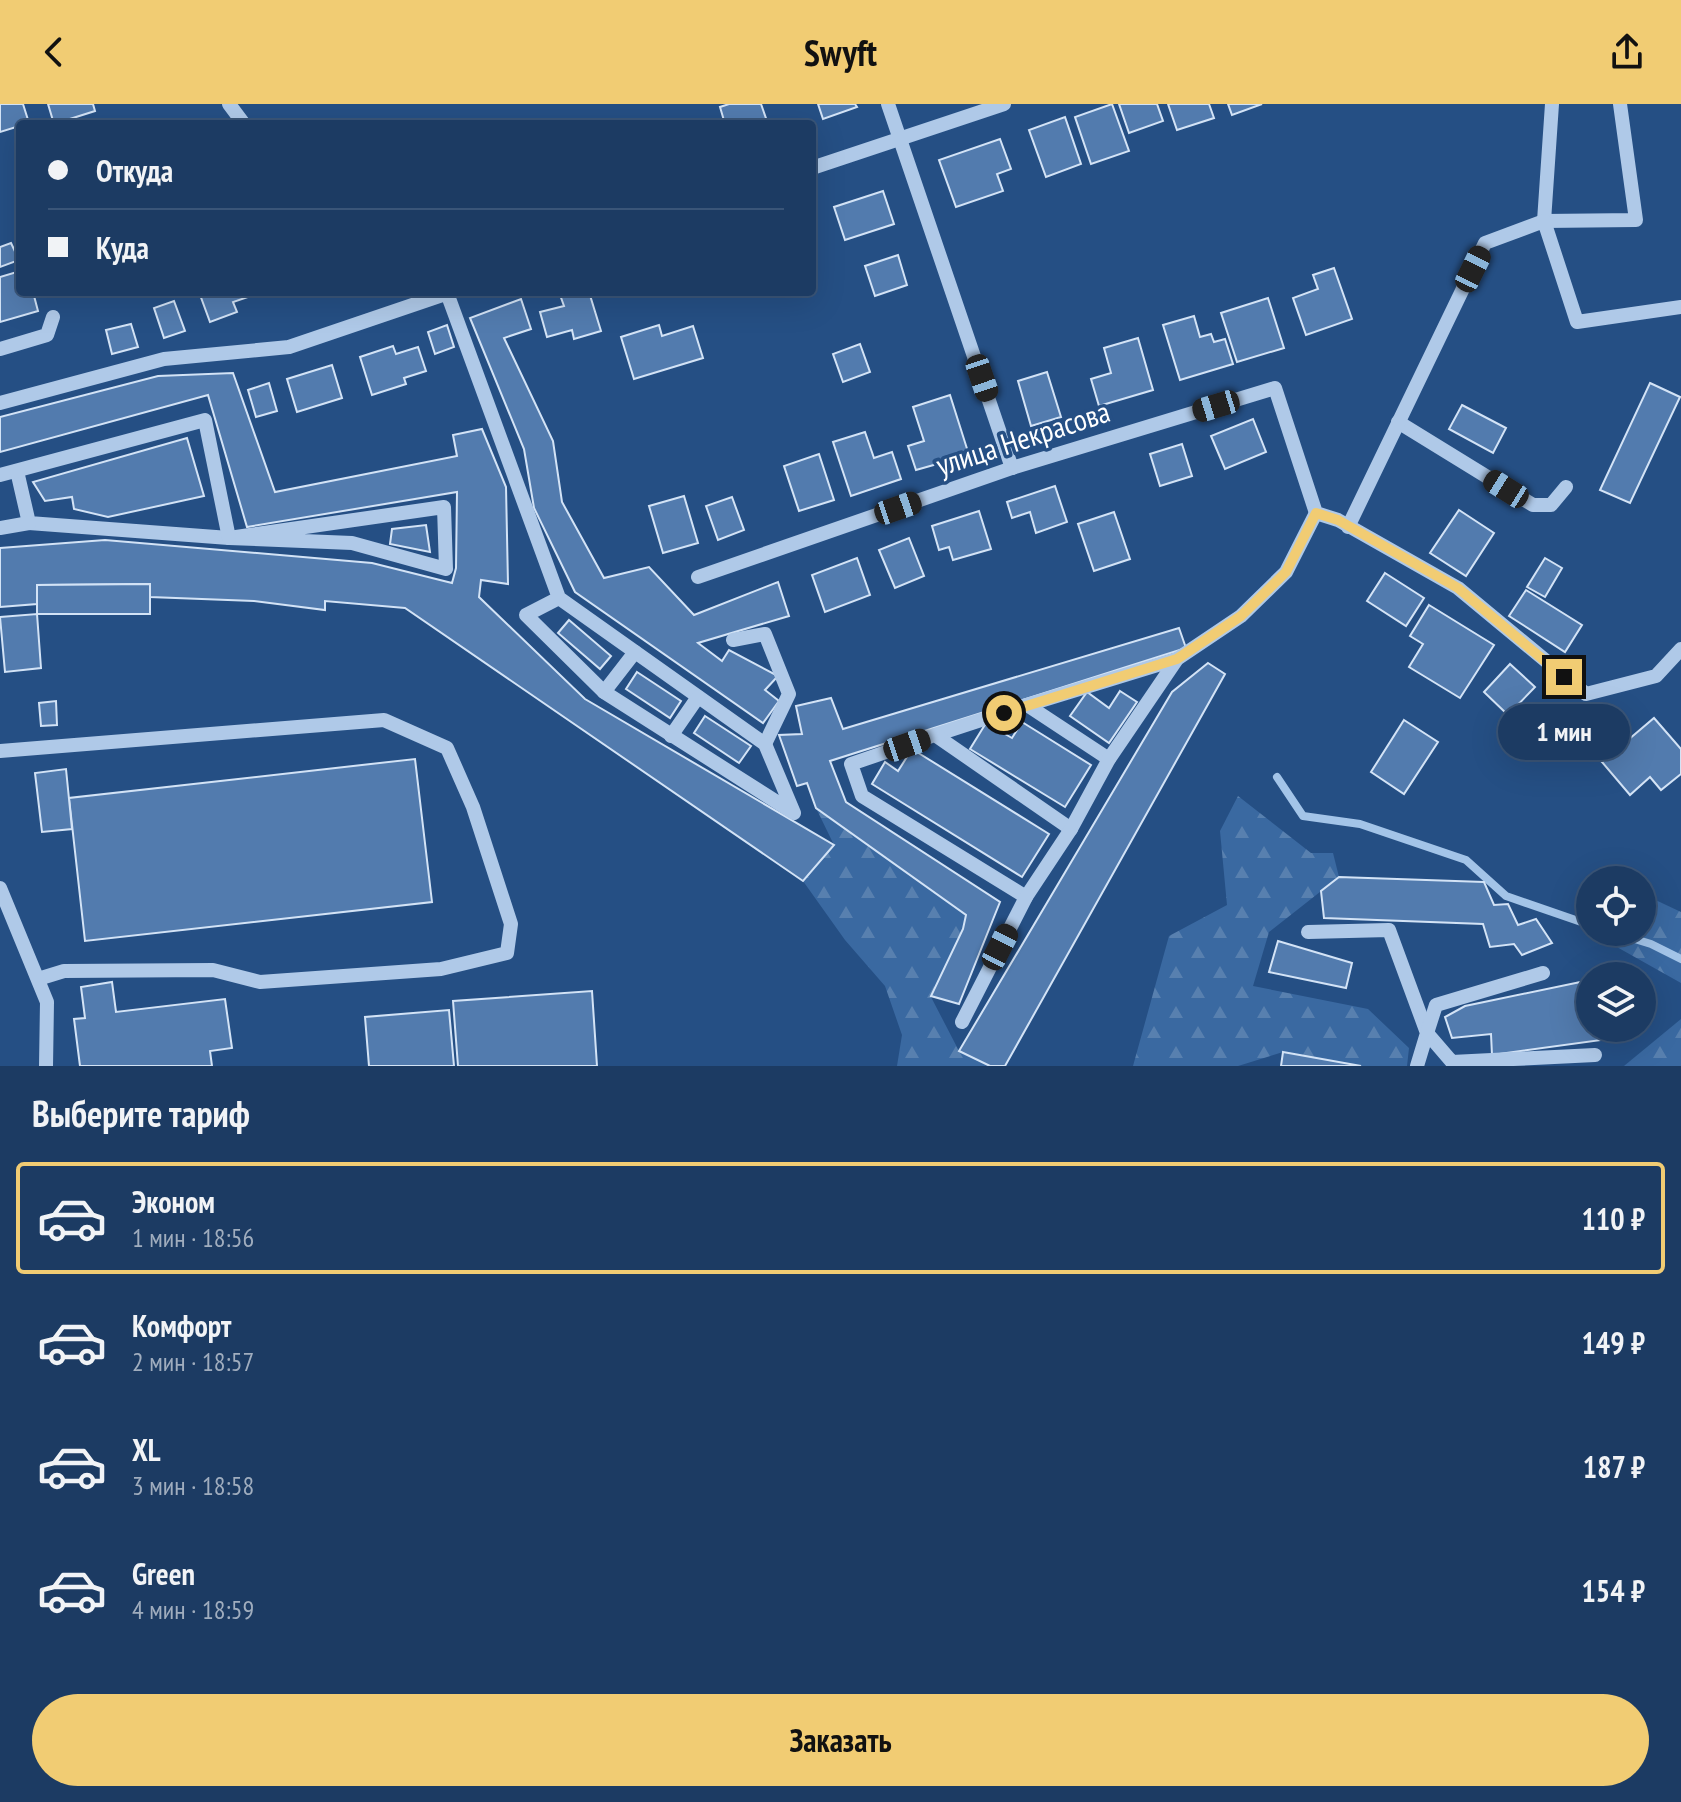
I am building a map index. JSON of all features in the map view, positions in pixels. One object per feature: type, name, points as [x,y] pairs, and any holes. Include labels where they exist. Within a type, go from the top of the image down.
[{"type":"street","points":[[888,104],[1012,468]]},
{"type":"street","points":[[816,167],[1004,104]]},
{"type":"street","points":[[1552,104],[1544,221],[1577,322],[1681,307]]},
{"type":"street","points":[[1348,527],[1485,243],[1544,221],[1636,220],[1620,104]]},
{"type":"street","points":[[0,403],[164,359],[289,347],[440,296]]},
{"type":"street","points":[[450,296],[559,598],[765,744],[794,813],[604,692],[526,615],[559,598]]},
{"type":"street","points":[[0,349],[47,335],[53,317]]},
{"type":"street","name":"улица Некрасова","points":[[698,577],[1012,468],[1275,388],[1316,513]]},
{"type":"street","points":[[0,475],[205,420],[229,538]]},
{"type":"street","points":[[1398,422],[1533,505],[1551,505],[1566,487]]},
{"type":"street","points":[[17,471],[29,523]]},
{"type":"street","points":[[0,528],[29,523],[229,538],[352,543],[446,569],[444,507],[229,538]]},
{"type":"street","points":[[1026,897],[862,796],[851,764],[1177,659],[1241,616],[1286,572],[1316,513],[1338,520],[1458,588],[1586,694],[1656,676],[1681,649]]},
{"type":"street","points":[[733,640],[765,634],[789,694],[765,744]]},
{"type":"street","points":[[604,692],[635,652]]},
{"type":"street","points":[[962,1022],[1026,897],[1071,829],[1109,759],[1177,659]]},
{"type":"street","points":[[671,736],[698,697]]},
{"type":"street","points":[[1027,705],[1109,759]]},
{"type":"street","points":[[0,751],[384,720],[447,748],[473,807],[511,924],[507,953],[441,969],[260,982],[213,970],[64,971],[38,979]]},
{"type":"street","points":[[935,735],[1071,829]]},
{"type":"street","points":[[0,888],[47,1002],[46,1066]]},
{"type":"street","points":[[1308,932],[1389,930],[1427,1033],[1452,1062],[1595,1055]]},
{"type":"street","points":[[1417,1066],[1436,1005],[1543,973]]},
{"type":"green space","points":[[1238,796],[1311,853],[1333,853],[1339,877],[1269,932],[1253,986],[1368,1009],[1409,1048],[1407,1066],[1361,1066],[1283,1052],[1238,1066],[1133,1066],[1169,936],[1227,905],[1220,831]]},
{"type":"green space","points":[[816,808],[966,915],[963,929],[931,997],[959,1051],[990,1066],[897,1066],[902,1035],[885,986],[845,940],[803,881],[834,845]]},
{"type":"green space","points":[[1656,900],[1681,912],[1681,983],[1656,969],[1656,962],[1644,962],[1615,946],[1656,946]]},
{"type":"green space","points":[[1681,1019],[1681,1066],[1624,1066],[1656,1042]]},
{"type":"building","points":[[0,104],[23,104],[28,120],[16,120],[16,127],[0,132]]},
{"type":"building","points":[[48,104],[93,104],[95,111],[67,120],[53,120]]},
{"type":"building","points":[[761,104],[767,120],[724,120],[720,107]]},
{"type":"building","points":[[818,104],[855,104],[857,107],[823,119]]},
{"type":"building","points":[[1112,104],[1129,151],[1091,164],[1075,117]]},
{"type":"building","points":[[1119,104],[1157,104],[1163,121],[1129,133]]},
{"type":"building","points":[[1168,104],[1209,104],[1214,118],[1177,130]]},
{"type":"building","points":[[1228,104],[1262,104],[1232,115]]},
{"type":"building","points":[[1065,117],[1081,164],[1046,177],[1029,130]]},
{"type":"building","points":[[1000,139],[1011,169],[997,174],[1003,191],[956,207],[939,160]]},
{"type":"building","points":[[883,191],[894,224],[845,240],[834,207]]},
{"type":"building","points":[[11,243],[16,261],[0,267],[0,247]]},
{"type":"building","points":[[898,255],[907,285],[875,296],[865,266]]},
{"type":"building","points":[[1334,268],[1352,319],[1306,335],[1293,298],[1318,289],[1313,275]]},
{"type":"building","points":[[16,272],[16,296],[34,296],[38,311],[0,322],[0,277]]},
{"type":"building","points":[[200,296],[251,296],[233,302],[237,312],[210,322]]},
{"type":"building","points":[[560,296],[590,296],[601,331],[574,339],[572,330],[547,337],[540,312],[564,306]]},
{"type":"building","points":[[1268,298],[1284,348],[1237,362],[1221,313]]},
{"type":"building","points":[[521,299],[531,329],[504,338],[553,441],[562,502],[604,578],[649,567],[694,615],[778,582],[789,616],[698,643],[722,661],[729,650],[778,676],[765,690],[779,701],[763,723],[575,592],[534,508],[524,449],[470,318]]},
{"type":"building","points":[[174,301],[185,331],[164,338],[154,308]]},
{"type":"building","points":[[1194,316],[1200,337],[1211,334],[1214,342],[1225,339],[1233,364],[1180,380],[1163,325]]},
{"type":"building","points":[[131,324],[138,347],[112,354],[106,330]]},
{"type":"building","points":[[447,325],[454,347],[435,354],[428,332]]},
{"type":"building","points":[[659,325],[662,336],[693,326],[703,358],[634,379],[621,337]]},
{"type":"building","points":[[1138,338],[1153,390],[1099,406],[1091,379],[1111,373],[1104,348]]},
{"type":"building","points":[[860,344],[870,372],[843,382],[833,354]]},
{"type":"building","points":[[393,346],[396,354],[418,347],[426,371],[404,378],[406,384],[372,395],[360,357]]},
{"type":"building","points":[[332,365],[342,398],[297,412],[287,379]]},
{"type":"building","points":[[1047,372],[1061,417],[1031,426],[1018,381]]},
{"type":"building","points":[[233,373],[275,492],[457,456],[453,435],[482,429],[506,487],[508,584],[481,580],[479,597],[585,699],[834,845],[803,881],[405,608],[325,601],[325,610],[254,601],[150,597],[150,584],[37,585],[37,604],[0,607],[0,548],[105,540],[372,563],[452,583],[456,568],[457,492],[247,527],[208,395],[0,452],[0,417],[158,376]]},
{"type":"building","points":[[269,383],[277,411],[256,417],[248,390]]},
{"type":"building","points":[[1650,383],[1680,397],[1630,503],[1600,490]]},
{"type":"building","points":[[950,395],[969,455],[916,470],[908,446],[924,441],[913,407]]},
{"type":"building","points":[[1462,405],[1506,428],[1493,453],[1449,429]]},
{"type":"building","points":[[1253,419],[1266,452],[1225,469],[1211,436]]},
{"type":"building","points":[[865,432],[874,458],[892,452],[901,479],[851,496],[833,442]]},
{"type":"building","points":[[187,438],[204,496],[108,517],[74,509],[72,497],[45,501],[33,482]]},
{"type":"building","points":[[1182,444],[1192,476],[1160,486],[1150,454]]},
{"type":"building","points":[[819,454],[834,500],[799,511],[784,466]]},
{"type":"building","points":[[1055,486],[1067,522],[1036,533],[1030,512],[1012,518],[1007,502]]},
{"type":"building","points":[[684,496],[698,543],[663,553],[649,506]]},
{"type":"building","points":[[732,497],[744,530],[718,540],[706,506]]},
{"type":"building","points":[[1459,510],[1494,533],[1466,576],[1430,553]]},
{"type":"building","points":[[979,511],[991,549],[953,560],[949,547],[939,550],[932,526]]},
{"type":"building","points":[[1114,512],[1130,559],[1094,571],[1078,524]]},
{"type":"building","points":[[426,525],[430,552],[390,544],[392,529]]},
{"type":"building","points":[[909,538],[924,576],[895,588],[879,550]]},
{"type":"building","points":[[857,558],[870,595],[825,612],[812,575]]},
{"type":"building","points":[[1545,558],[1562,568],[1545,597],[1527,587]]},
{"type":"building","points":[[1385,573],[1424,598],[1406,626],[1367,601]]},
{"type":"building","points":[[150,584],[150,614],[37,614],[37,585]]},
{"type":"building","points":[[1526,590],[1582,625],[1565,652],[1509,616]]},
{"type":"building","points":[[1429,605],[1494,645],[1460,698],[1409,667],[1423,644],[1410,636]]},
{"type":"building","points":[[37,614],[41,668],[5,672],[0,617]]},
{"type":"building","points":[[569,620],[611,656],[600,669],[558,633]]},
{"type":"building","points":[[1179,628],[1186,648],[830,761],[846,802],[1000,902],[959,1004],[931,996],[963,929],[966,915],[816,808],[807,783],[797,786],[779,735],[802,734],[796,706],[831,698],[843,729]]},
{"type":"building","points":[[1208,663],[1225,674],[1005,1066],[990,1066],[959,1051],[1172,692]]},
{"type":"building","points":[[1510,664],[1535,687],[1508,715],[1484,692]]},
{"type":"building","points":[[637,672],[681,701],[670,718],[626,689]]},
{"type":"building","points":[[1120,691],[1137,702],[1109,743],[1070,716],[1087,692],[1109,708]]},
{"type":"building","points":[[56,701],[57,725],[41,726],[39,703]]},
{"type":"building","points":[[705,716],[751,746],[739,763],[694,733]]},
{"type":"building","points":[[1654,718],[1681,749],[1681,774],[1661,790],[1650,777],[1630,795],[1602,762]]},
{"type":"building","points":[[1404,720],[1438,742],[1404,794],[1371,772]]},
{"type":"building","points":[[1022,722],[1091,765],[1065,807],[970,749],[986,723],[1012,738]]},
{"type":"building","points":[[912,749],[1049,834],[1022,877],[872,784],[885,762],[898,771]]},
{"type":"building","points":[[415,759],[432,902],[85,941],[69,798]]},
{"type":"building","points":[[66,769],[72,829],[42,832],[35,773]]},
{"type":"building","points":[[1339,877],[1484,882],[1494,905],[1508,904],[1518,925],[1536,919],[1552,943],[1522,955],[1514,944],[1490,947],[1483,924],[1324,918],[1321,891]]},
{"type":"building","points":[[1278,941],[1352,963],[1346,988],[1269,972]]},
{"type":"building","points":[[112,982],[116,1012],[225,999],[232,1048],[210,1051],[212,1066],[80,1066],[74,1019],[85,1018],[81,987]]},
{"type":"building","points":[[1576,983],[1576,1042],[1587,1042],[1492,1055],[1491,1034],[1452,1038],[1445,1017],[1465,1006]]},
{"type":"building","points":[[592,991],[597,1066],[458,1066],[453,1001]]},
{"type":"building","points":[[449,1010],[454,1066],[369,1066],[365,1017]]},
{"type":"building","points":[[1283,1052],[1361,1066],[1281,1066]]},
{"type":"waterway","points":[[1277,777],[1303,816],[1360,824],[1466,860],[1506,896],[1576,920]]},
{"type":"waterway","points":[[1655,946],[1681,959]]},
{"type":"route","points":[[1004,713],[1177,659],[1241,616],[1286,572],[1316,513],[1338,520],[1458,588],[1564,677]]}]
